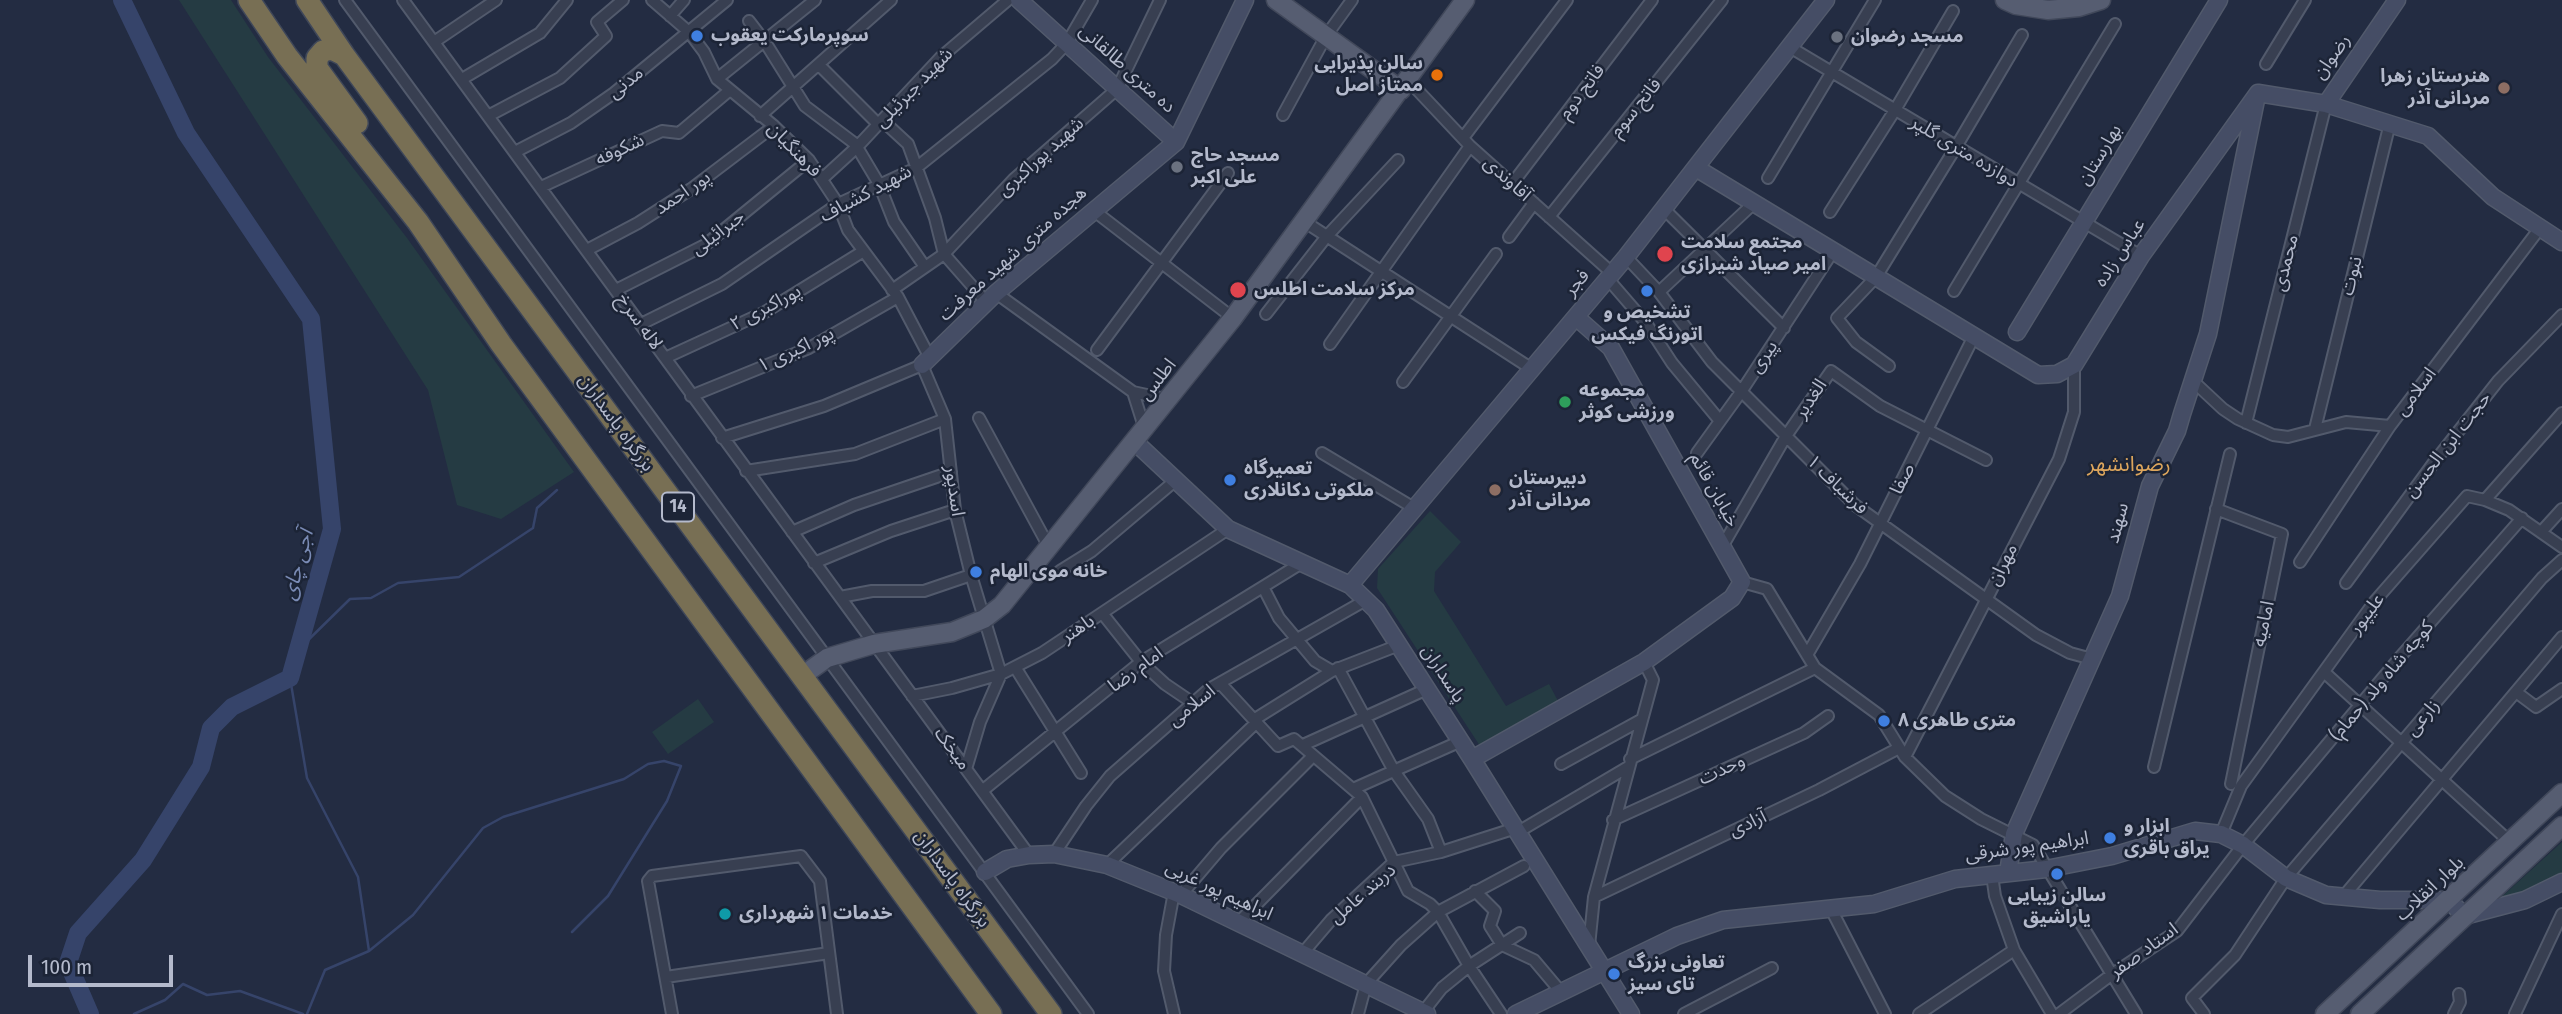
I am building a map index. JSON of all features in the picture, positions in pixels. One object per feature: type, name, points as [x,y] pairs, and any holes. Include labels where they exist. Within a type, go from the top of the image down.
[{"type":"highway","name":"14","points":[[249,0],[287,57],[418,222],[509,355],[991,1014]]},
{"type":"highway","name":"بزرگراه پاسداران","points":[[307,0],[344,55],[1051,1014]]},
{"type":"highway","points":[[344,55],[332,49],[323,51],[317,58],[317,68],[396,177],[418,222]]},
{"type":"main road","points":[[1276,0],[1326,36],[1404,85]]},
{"type":"main road","name":"اطلس","points":[[802,676],[827,658],[874,644],[952,632],[984,619],[1002,605],[1170,400],[1233,318],[1465,0]]},
{"type":"main road","points":[[2005,0],[2016,5],[2048,10],[2079,7],[2101,0]]},
{"type":"main road","name":"بلوار انقلاب","points":[[2325,1014],[2562,793]]},
{"type":"main road","points":[[2360,1014],[2562,826]]},
{"type":"street","points":[[345,0],[1088,1014]]},
{"type":"street","name":"لاله سرخ","points":[[403,0],[874,644]]},
{"type":"street","points":[[434,42],[496,0]]},
{"type":"street","points":[[461,79],[540,33],[567,0]]},
{"type":"street","points":[[488,117],[559,78],[606,36],[597,22],[622,0]]},
{"type":"street","name":"فرهنگیان","points":[[652,0],[689,32],[704,52],[717,79],[774,126],[809,160],[838,204],[848,230],[895,294],[926,362]]},
{"type":"street","points":[[670,16],[684,0]]},
{"type":"street","name":"مدنی","points":[[515,152],[582,116],[727,0]]},
{"type":"street","points":[[717,79],[815,0]]},
{"type":"street","points":[[760,116],[891,0]]},
{"type":"street","name":"شهید جبرئیلی","points":[[822,179],[857,147],[941,57],[1008,0]]},
{"type":"street","name":"ده متری طالقانی","points":[[1019,0],[1176,142]]},
{"type":"street","name":"شهید کشباف","points":[[641,324],[722,284],[838,204],[916,168],[1052,59],[1068,43],[1091,0]]},
{"type":"street","name":"شهید پوراکبری","points":[[895,294],[944,254],[1014,179],[1117,89],[1160,0]]},
{"type":"street","name":"هجده متری شهید معرفت","points":[[722,438],[824,406],[926,362],[991,298],[1176,142],[1245,0]]},
{"type":"street","points":[[1283,115],[1326,36],[1352,0]]},
{"type":"street","points":[[1330,344],[1466,142],[1567,0]]},
{"type":"street","name":"فاتح دوم","points":[[1513,184],[1652,0]]},
{"type":"street","name":"فاتح سوم","points":[[1549,217],[1722,0]]},
{"type":"street","name":"فجر","points":[[1350,585],[1626,257],[1826,0]]},
{"type":"street","points":[[1768,177],[1875,0]]},
{"type":"street","name":"بهارستان","points":[[2017,332],[2219,0]]},
{"type":"street","points":[[2266,64],[2305,0]]},
{"type":"street","name":"رضوان","points":[[2326,104],[2397,0]]},
{"type":"street","points":[[1830,212],[1895,110],[1953,11]]},
{"type":"street","points":[[749,21],[805,106],[857,147],[879,184],[894,222],[925,267]]},
{"type":"street","points":[[1954,292],[2115,24]]},
{"type":"street","points":[[1889,366],[1856,342],[1837,318],[1876,277],[2022,35]]},
{"type":"street","name":"دوازده متری گلپر","points":[[1788,46],[2141,256]]},
{"type":"street","points":[[819,65],[880,122],[908,144],[935,218],[944,254],[991,298],[1133,392],[1170,400]]},
{"type":"street","name":"آقاوندی","points":[[1404,85],[1610,276],[1672,363],[1720,421]]},
{"type":"street","name":"شکوفه","points":[[541,187],[662,131],[679,133],[730,90]]},
{"type":"street","points":[[2258,93],[2326,104],[2428,136],[2493,197],[2562,241]]},
{"type":"street","name":"عباس زاده","points":[[2074,365],[2141,256],[2258,93]]},
{"type":"street","name":"سهند","points":[[2000,874],[2014,834],[2120,596],[2150,486],[2177,431],[2208,334],[2258,93]]},
{"type":"street","name":"محمدی","points":[[2246,423],[2326,104]]},
{"type":"street","name":"نبوت","points":[[2315,429],[2390,123]]},
{"type":"street","name":"پور احمد","points":[[587,250],[638,223],[691,189],[774,126]]},
{"type":"street","name":"جبرائیلی","points":[[616,290],[705,245],[809,160]]},
{"type":"street","points":[[1266,314],[1327,236],[1398,160]]},
{"type":"street","points":[[1696,168],[2038,375],[2057,374],[2074,365]]},
{"type":"street","points":[[1097,350],[1228,173]]},
{"type":"street","points":[[1509,237],[1534,203]]},
{"type":"street","points":[[1659,292],[1754,203]]},
{"type":"street","points":[[1664,209],[1784,328]]},
{"type":"street","points":[[1093,210],[1233,318]]},
{"type":"street","points":[[1305,222],[1532,369]]},
{"type":"street","name":"اسلامی","points":[[2300,562],[2390,426],[2540,228]]},
{"type":"street","name":"پوراکبری ۲","points":[[665,358],[765,312],[863,252]]},
{"type":"street","points":[[1403,382],[1496,254]]},
{"type":"street","name":"فرشباف ۱","points":[[1626,257],[1659,292],[1712,362],[1855,505],[2036,635],[2070,653],[2092,659]]},
{"type":"street","name":"پیری","points":[[1697,453],[1784,328],[1828,258]]},
{"type":"street","name":"پور اکبری ۱","points":[[691,396],[809,348],[895,294]]},
{"type":"street","name":"حجت ابن الحسن","points":[[2346,583],[2416,484],[2483,401],[2562,315]]},
{"type":"street","name":"خیابان قائم","points":[[1576,317],[1611,348],[1742,582]]},
{"type":"street","name":"صفا","points":[[1807,655],[1860,564],[1973,338]]},
{"type":"street","name":"اسدپور","points":[[926,362],[945,419],[955,510],[971,575],[1001,674]]},
{"type":"street","name":"مهران","points":[[1902,752],[2059,459],[2074,412],[2074,365]]},
{"type":"street","name":"الغدیر","points":[[1722,547],[1786,436],[1830,371],[1880,406],[1986,460]]},
{"type":"street","points":[[2193,381],[2223,409],[2273,435],[2288,437],[2346,422],[2390,426]]},
{"type":"street","points":[[1133,392],[1140,436]]},
{"type":"street","points":[[2562,413],[2485,500],[2509,510],[2562,547]]},
{"type":"street","points":[[979,418],[1049,547]]},
{"type":"street","points":[[746,471],[855,454],[945,419]]},
{"type":"street","name":"پاسداران","points":[[1140,436],[1176,480],[1228,529],[1350,585],[1376,610],[1604,970],[1626,1013]]},
{"type":"street","points":[[1322,453],[1415,508]]},
{"type":"street","points":[[2154,767],[2230,454]]},
{"type":"street","points":[[792,532],[951,472]]},
{"type":"street","points":[[1060,571],[1092,551],[1176,480]]},
{"type":"street","name":"علیپور","points":[[2221,834],[2241,786],[2375,601],[2468,496],[2485,500]]},
{"type":"street","name":"امامیه","points":[[2216,509],[2282,534],[2231,783]]},
{"type":"street","points":[[2542,531],[2562,509]]},
{"type":"street","points":[[814,563],[891,531],[955,510]]},
{"type":"street","name":"کوچه شاه ولد (حمام)","points":[[2243,845],[2401,656],[2522,518]]},
{"type":"street","name":"باهنر","points":[[912,696],[1001,674],[1042,653],[1228,529]]},
{"type":"street","name":"زارعی","points":[[2204,1014],[2192,998],[2235,955],[2286,878],[2542,578],[2562,560]]},
{"type":"street","name":"امام رضا","points":[[982,791],[1142,662],[1300,564]]},
{"type":"street","points":[[840,597],[872,591],[924,591],[971,575]]},
{"type":"street","points":[[1472,759],[1644,662],[1732,598],[1742,582],[1767,589],[1815,668],[1879,715],[1902,752],[1945,796],[1981,819],[2033,845],[2136,1014]]},
{"type":"street","points":[[1263,587],[1279,618],[1315,661],[1335,669],[1394,771],[1428,819],[1441,852]]},
{"type":"street","name":"اسلامی","points":[[1054,854],[1110,776],[1193,703],[1220,682],[1366,600]]},
{"type":"street","points":[[1102,613],[1142,662],[1165,684],[1193,703]]},
{"type":"street","points":[[2343,897],[2562,637]]},
{"type":"street","name":"میخک","points":[[874,644],[1029,855]]},
{"type":"street","points":[[1107,865],[1256,721],[1335,669],[1399,645]]},
{"type":"street","points":[[1589,946],[1594,897],[1653,680],[1644,662]]},
{"type":"street","points":[[1015,667],[1081,773]]},
{"type":"street","name":"دربند عامل","points":[[1302,954],[1331,920],[1394,862],[1441,852],[1517,830],[1629,763],[1815,668]]},
{"type":"street","points":[[2323,673],[2510,842]]},
{"type":"street","points":[[966,769],[980,722],[1001,674]]},
{"type":"street","points":[[1220,682],[1278,746],[1294,739],[1357,793],[1408,891],[1438,912],[1501,1014]]},
{"type":"street","points":[[1303,745],[1427,689]]},
{"type":"street","points":[[2516,692],[2536,706],[2562,689]]},
{"type":"street","name":"وحدت","points":[[1614,820],[1804,733],[1828,716]]},
{"type":"street","points":[[1561,764],[1641,720]]},
{"type":"street","points":[[1238,923],[1357,793],[1394,771],[1461,741]]},
{"type":"street","name":"آزادی","points":[[1594,897],[1902,752]]},
{"type":"street","points":[[1174,1014],[1164,971],[1166,935],[1177,894],[1313,756]]},
{"type":"street","name":"ابراهیم پور شرقی","points":[[1604,970],[1677,936],[1723,920],[1874,904],[1955,879],[2046,869],[2112,856],[2195,831],[2221,834],[2243,845],[2286,878],[2326,895],[2380,900],[2449,900]]},
{"type":"street","name":"استاد صفر","points":[[2059,1014],[2177,931],[2243,845]]},
{"type":"street","name":"ابراهیم پور غربی","points":[[985,872],[1007,859],[1029,855],[1054,854],[1107,865],[1177,894],[1425,1013]]},
{"type":"street","points":[[672,1014],[648,881],[652,876],[801,856],[820,881],[837,1014]]},
{"type":"street","points":[[1358,1014],[1366,984],[1401,945],[1438,912],[1524,866]]},
{"type":"street","points":[[2000,874],[1994,896],[2014,950],[2052,1014]]},
{"type":"street","points":[[2449,900],[2464,916],[2525,900],[2562,881]]},
{"type":"street","points":[[1475,891],[1495,911],[1490,926],[1502,945],[1534,960],[1561,992]]},
{"type":"street","points":[[1831,909],[1885,1014]]},
{"type":"street","points":[[2515,1014],[2562,914]]},
{"type":"street","points":[[1425,1013],[1442,988],[1469,966],[1520,933]]},
{"type":"street","points":[[1919,1014],[2014,950]]},
{"type":"street","points":[[666,977],[829,953]]},
{"type":"street","points":[[1684,1014],[1772,968]]},
{"type":"street","points":[[1516,1014],[1604,970]]},
{"type":"street","points":[[2454,1014],[2460,1002],[2459,994]]},
{"type":"shaded area","points":[[179,0],[231,0],[268,57],[407,238],[574,472],[501,519],[457,505],[428,390]]},
{"type":"shaded area","points":[[1430,511],[1461,542],[1435,572],[1434,591],[1506,706],[1549,684],[1558,701],[1480,746],[1377,588],[1378,569]]},
{"type":"shaded area","points":[[698,699],[714,722],[668,754],[652,732]]},
{"type":"shaded area","points":[[2562,842],[2562,874],[2523,896],[2497,901]]},
{"type":"waterway","name":"آجی چای","points":[[90,1014],[68,963],[78,933],[143,860],[201,767],[211,728],[232,707],[290,678],[332,529],[311,319],[186,133],[122,0]]},
{"type":"waterway","points":[[299,649],[350,599],[371,598],[398,583],[459,577],[533,528],[537,508],[557,490]]},
{"type":"waterway","points":[[290,678],[307,778],[358,877],[369,951],[325,970],[307,1014]]},
{"type":"waterway","points":[[369,951],[413,915],[483,828],[503,817],[624,779],[648,764],[664,761],[681,766],[667,801],[608,896],[572,932]]},
{"type":"waterway","points":[[134,1014],[165,1000],[183,984],[207,995],[240,991],[303,1014]]},
{"type":"place","name":"سوپرمارکت یعقوب","points":[[697,36]]},
{"type":"place","name":"مسجد رضوان","points":[[1837,37]]},
{"type":"place","name":"سالن پذیرایی ممتاز اصل","points":[[1437,75]]},
{"type":"place","name":"هنرستان زهرا مردانی آذر","points":[[2504,88]]},
{"type":"place","name":"مسجد حاج علی اکبر","points":[[1177,167]]},
{"type":"place","name":"مجتمع سلامت امیر صیاد شیرازی","points":[[1665,254]]},
{"type":"place","name":"مرکز سلامت اطلس","points":[[1238,290]]},
{"type":"place","name":"تشخیص و اتورنگ فیکس","points":[[1647,291]]},
{"type":"place","name":"مجموعه ورزشی کوثر","points":[[1565,402]]},
{"type":"place","name":"تعمیرگاه ملکوتی دکانلاری","points":[[1230,480]]},
{"type":"place","name":"دبیرستان مردانی آذر","points":[[1495,490]]},
{"type":"place","name":"خانه موی الهام","points":[[976,572]]},
{"type":"place","name":"۸ متری طاهری","points":[[1884,721]]},
{"type":"place","name":"ابزار و یراق باقری","points":[[2110,838]]},
{"type":"place","name":"سالن زیبایی یاراشیق","points":[[2057,874]]},
{"type":"place","name":"خدمات ۱ شهرداری","points":[[725,914]]},
{"type":"place","name":"تعاونی بزرگ تای سیز","points":[[1614,974]]},
{"type":"district","name":"رضوانشهر","points":[[2129,465]]}]
